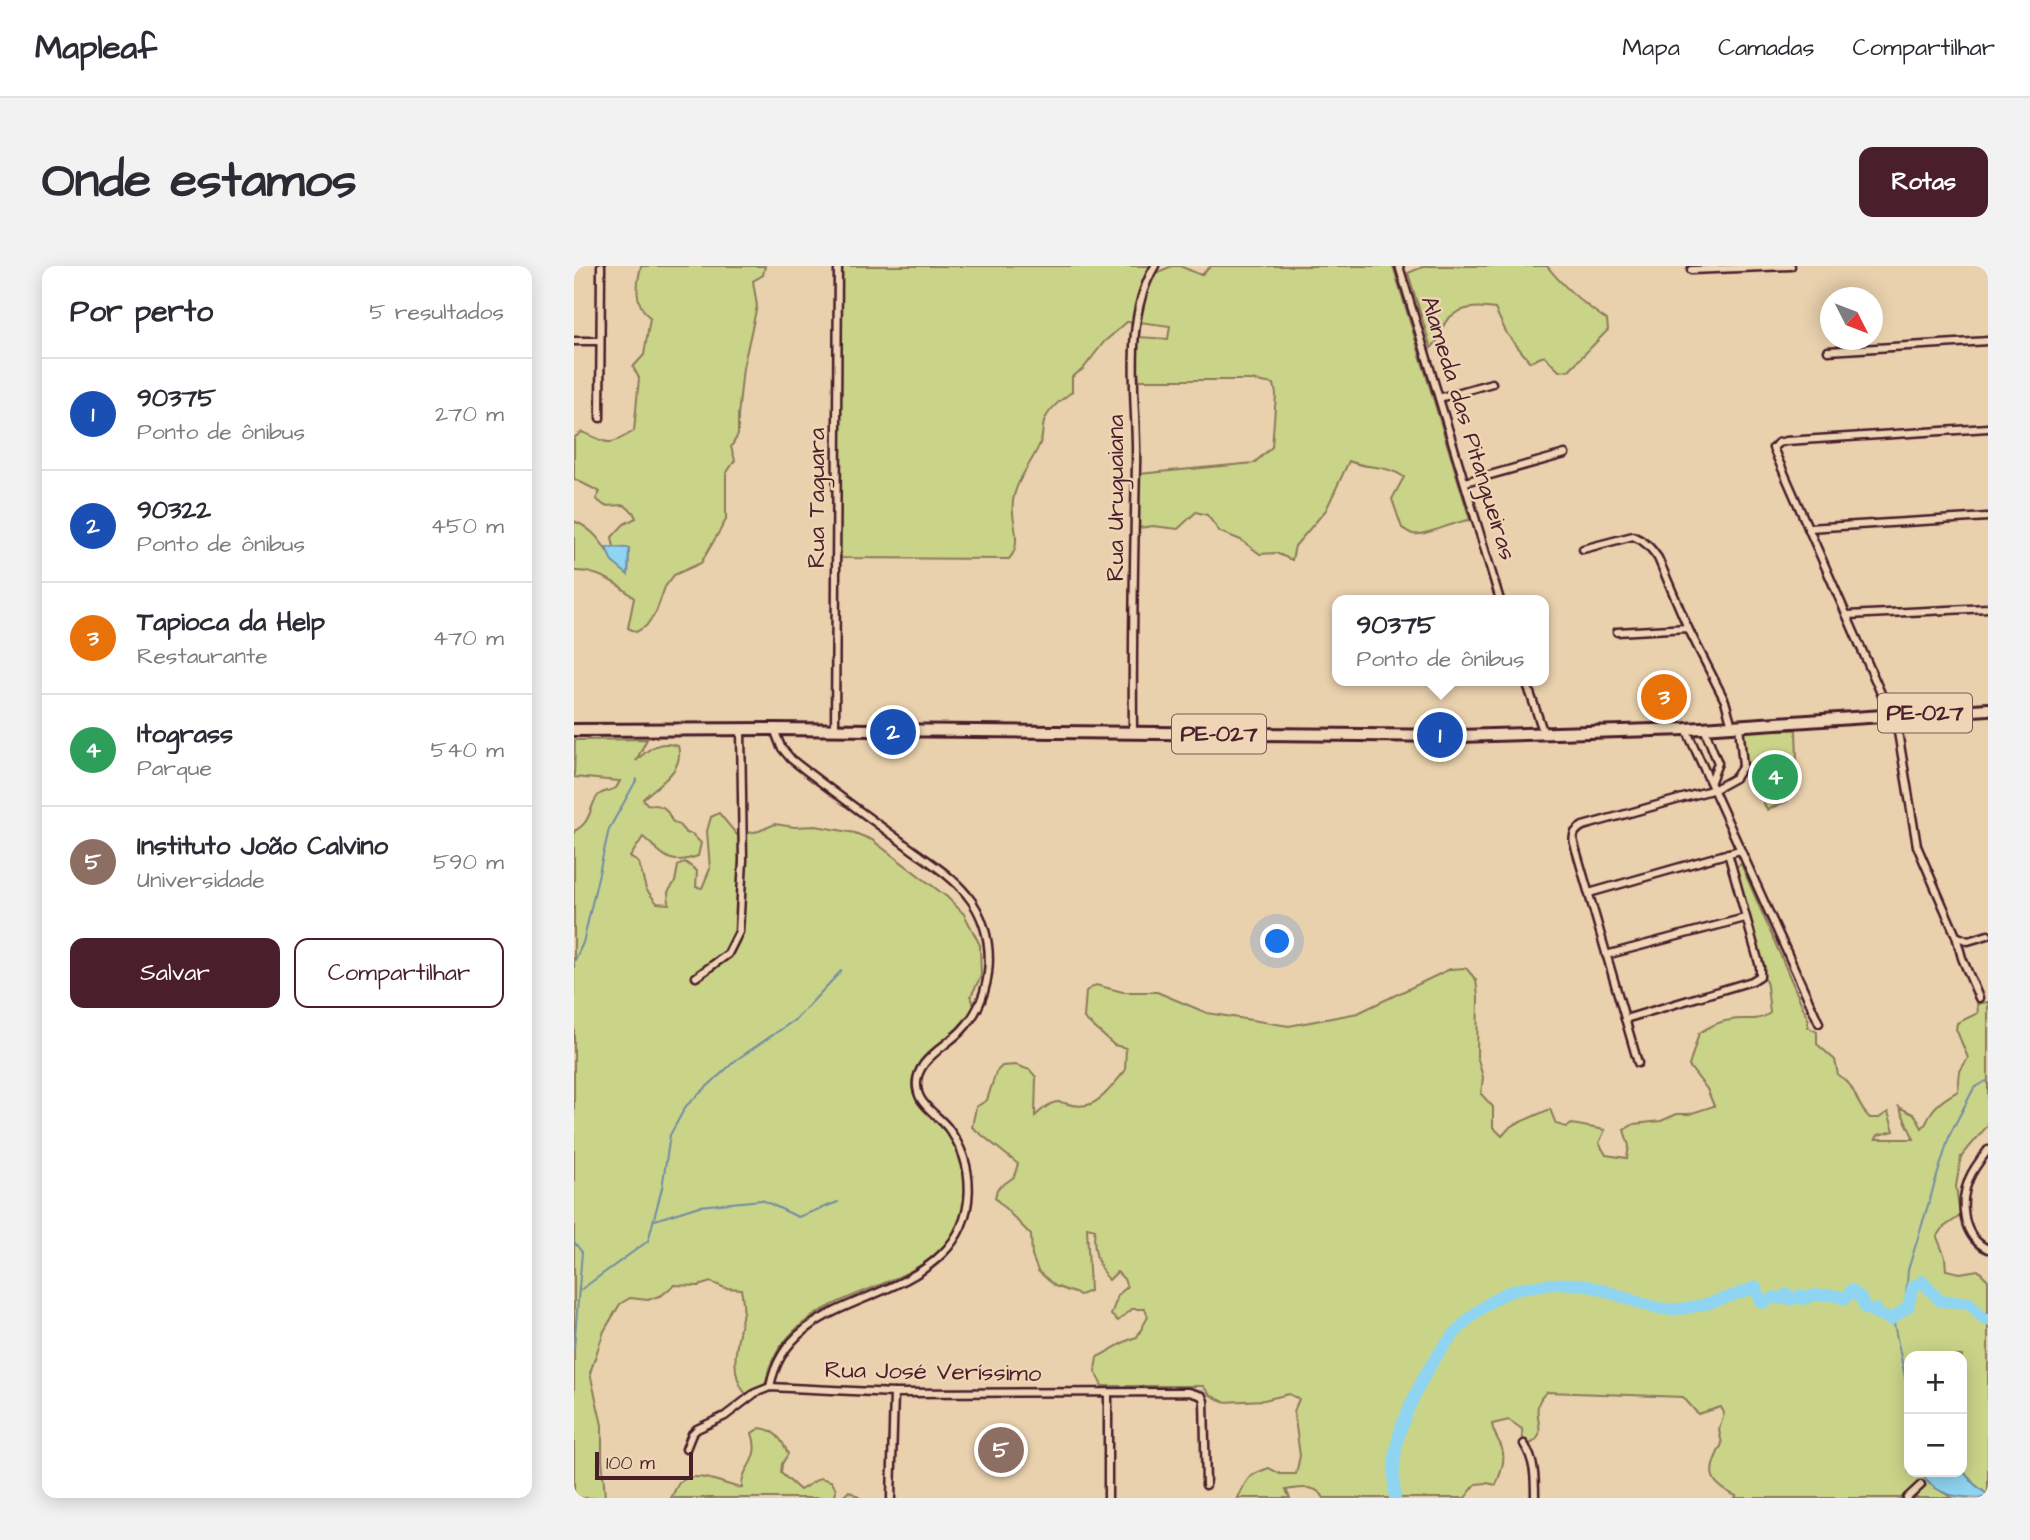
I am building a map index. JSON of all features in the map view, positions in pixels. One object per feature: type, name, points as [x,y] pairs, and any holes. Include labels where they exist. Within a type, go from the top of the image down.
[{"type":"main road","name":"PE-027","points":[[574,730],[774,729],[1384,737],[1686,729],[1988,709]]},
{"type":"street","points":[[600,418],[601,266]]},
{"type":"street","name":"Rua Taguara","points":[[835,730],[838,266]]},
{"type":"street","name":"Rua Uruguaiana","points":[[1133,733],[1136,432],[1134,347],[1143,290],[1154,266]]},
{"type":"street","name":"Alameda das Pitangueiras","points":[[1399,266],[1499,595]]},
{"type":"street","points":[[1691,270],[1791,266]]},
{"type":"street","points":[[574,341],[600,341]]},
{"type":"street","points":[[1828,351],[1988,341]]},
{"type":"street","points":[[1439,398],[1492,383]]},
{"type":"street","points":[[1979,998],[1956,936],[1917,846],[1903,770],[1901,739],[1848,615],[1774,455],[1774,445],[1799,440],[1988,428]]},
{"type":"street","points":[[1465,482],[1565,454]]},
{"type":"street","points":[[1808,528],[1988,517]]},
{"type":"street","points":[[1583,549],[1628,536],[1646,542],[1658,558],[1688,628],[1725,701],[1736,726],[1744,760],[1742,770],[1735,778],[1715,789],[1579,828],[1575,832],[1573,840],[1638,1063]]},
{"type":"street","points":[[1848,615],[1988,608]]},
{"type":"street","points":[[1617,632],[1688,628]]},
{"type":"street","points":[[1528,686],[1544,734]]},
{"type":"street","points":[[1704,728],[1718,763],[1711,781]]},
{"type":"street","points":[[686,1449],[697,1429],[725,1416],[755,1393],[770,1388],[778,1358],[809,1325],[877,1294],[931,1264],[962,1227],[970,1195],[965,1165],[951,1131],[923,1101],[918,1093],[918,1083],[930,1056],[970,1022],[978,1007],[986,984],[989,957],[984,923],[967,894],[934,866],[791,760],[781,747],[774,729]]},
{"type":"street","points":[[1686,729],[1819,1023]]},
{"type":"street","points":[[696,977],[728,954],[740,932],[743,860],[741,730]]},
{"type":"street","points":[[1589,893],[1741,850]]},
{"type":"street","points":[[1625,1019],[1757,978],[1760,967],[1728,853]]},
{"type":"street","points":[[1730,863],[1745,860]]},
{"type":"street","points":[[1606,955],[1745,918]]},
{"type":"street","points":[[1956,936],[1968,941],[1988,935]]},
{"type":"street","points":[[1988,1150],[1970,1175],[1964,1205],[1970,1234],[1988,1249]]},
{"type":"street","name":"Rua José Veríssimo","points":[[770,1388],[894,1393],[1189,1392],[1202,1395],[1205,1405],[1206,1485]]},
{"type":"street","points":[[891,1498],[894,1393]]},
{"type":"street","points":[[1108,1393],[1108,1498]]},
{"type":"street","points":[[1524,1444],[1534,1464],[1535,1498]]},
{"type":"street","points":[[1907,1498],[1921,1485]]},
{"type":"green space","points":[[641,266],[765,266],[763,275],[753,281],[757,306],[743,368],[738,435],[731,447],[735,460],[726,474],[726,520],[701,563],[674,575],[665,587],[656,612],[646,626],[636,632],[628,628],[634,598],[606,578],[574,571],[574,521],[592,532],[628,574],[629,548],[614,547],[612,537],[624,524],[636,518],[624,505],[605,506],[596,499],[600,492],[574,479],[574,438],[582,432],[603,441],[613,442],[634,431],[639,378],[633,367],[644,355],[650,318],[639,300],[638,281]]},
{"type":"green space","points":[[841,266],[1151,266],[1138,295],[1133,322],[1127,322],[1104,342],[1083,369],[1072,377],[1072,392],[1054,407],[1045,419],[1041,441],[1015,493],[1013,508],[1016,546],[1009,559],[839,558]]},
{"type":"green space","points":[[1172,266],[1180,266],[1201,275],[1211,266],[1393,266],[1470,520],[1424,533],[1410,533],[1402,528],[1392,499],[1404,477],[1398,473],[1349,461],[1326,510],[1295,546],[1292,560],[1276,553],[1260,554],[1241,540],[1220,532],[1207,515],[1196,512],[1178,529],[1153,526],[1139,528],[1139,474],[1254,463],[1272,447],[1276,394],[1274,384],[1250,380],[1139,380],[1136,351],[1139,337],[1168,339],[1170,326],[1139,322],[1151,275]]},
{"type":"green space","points":[[1425,266],[1547,266],[1575,296],[1607,320],[1608,330],[1569,370],[1559,371],[1544,356],[1530,362],[1507,334],[1495,309],[1476,307],[1452,315],[1431,348],[1408,273]]},
{"type":"green space","points":[[1743,730],[1796,730],[1798,787],[1790,792],[1787,801],[1767,810],[1747,767]]},
{"type":"green space","points":[[647,739],[636,761],[650,749],[665,744],[678,746],[679,755],[674,770],[643,799],[647,804],[663,807],[672,821],[701,843],[698,856],[679,860],[666,857],[643,837],[630,857],[639,863],[646,889],[657,903],[669,904],[668,892],[675,882],[678,866],[685,862],[697,871],[696,887],[702,888],[710,869],[707,831],[711,817],[719,813],[737,835],[759,831],[775,824],[816,826],[855,833],[872,840],[947,897],[964,914],[980,945],[981,976],[971,996],[974,1006],[961,1025],[933,1048],[917,1066],[912,1086],[923,1108],[952,1138],[962,1165],[965,1187],[961,1218],[949,1242],[929,1260],[905,1274],[824,1309],[802,1324],[776,1355],[761,1389],[745,1393],[735,1364],[743,1308],[741,1289],[725,1288],[711,1282],[698,1286],[674,1285],[662,1295],[648,1300],[630,1298],[620,1304],[604,1331],[590,1373],[602,1425],[605,1498],[574,1498],[574,831],[585,822],[597,797],[616,788],[620,781],[574,777],[575,740]]},
{"type":"green space","points":[[1741,864],[1808,1019],[1808,1027],[1817,1032],[1817,1044],[1835,1060],[1838,1075],[1849,1084],[1870,1118],[1879,1118],[1888,1112],[1894,1131],[1878,1135],[1876,1139],[1914,1139],[1899,1107],[1915,1115],[1922,1128],[1936,1106],[1958,1091],[1960,1071],[1968,1058],[1956,1029],[1957,1023],[1978,1013],[1977,1004],[1988,1002],[1988,1125],[1961,1157],[1956,1186],[1960,1216],[1944,1227],[1937,1237],[1945,1257],[1946,1270],[1960,1273],[1978,1270],[1988,1280],[1988,1495],[1967,1476],[1967,1351],[1904,1351],[1904,1477],[1924,1477],[1952,1498],[1735,1498],[1736,1496],[1719,1486],[1712,1475],[1722,1444],[1719,1430],[1724,1413],[1721,1407],[1698,1414],[1683,1397],[1547,1392],[1538,1406],[1539,1434],[1530,1444],[1523,1439],[1522,1429],[1509,1420],[1492,1424],[1503,1451],[1503,1462],[1496,1485],[1476,1484],[1465,1498],[1324,1498],[1317,1491],[1303,1488],[1286,1490],[1290,1498],[1238,1498],[1249,1478],[1262,1470],[1269,1468],[1280,1474],[1296,1474],[1300,1456],[1294,1411],[1299,1399],[1289,1394],[1264,1400],[1224,1402],[1210,1395],[1203,1386],[1102,1386],[1095,1371],[1097,1357],[1137,1337],[1148,1317],[1145,1309],[1132,1309],[1118,1321],[1111,1315],[1118,1295],[1127,1287],[1117,1272],[1109,1280],[1101,1269],[1095,1249],[1095,1229],[1087,1227],[1090,1291],[1080,1295],[1055,1286],[1038,1271],[1032,1256],[1031,1235],[995,1198],[997,1189],[1014,1177],[1018,1164],[972,1127],[976,1107],[987,1100],[996,1072],[1002,1066],[1016,1065],[1030,1070],[1036,1077],[1035,1116],[1057,1102],[1078,1106],[1093,1103],[1108,1091],[1125,1071],[1126,1048],[1114,1045],[1084,1018],[1086,991],[1096,985],[1123,992],[1157,992],[1207,1013],[1289,1026],[1358,1013],[1450,969],[1466,968],[1476,980],[1477,1056],[1483,1077],[1481,1094],[1493,1107],[1493,1127],[1502,1136],[1511,1126],[1550,1109],[1556,1124],[1605,1130],[1599,1143],[1606,1155],[1627,1158],[1629,1146],[1624,1130],[1634,1124],[1661,1121],[1677,1114],[1689,1114],[1714,1106],[1707,1089],[1689,1066],[1699,1033],[1722,1022],[1756,1019],[1770,1013],[1767,986],[1734,868]]},
{"type":"green space","points":[[760,1428],[774,1433],[783,1445],[788,1454],[782,1464],[781,1473],[800,1490],[820,1478],[831,1481],[836,1489],[835,1496],[844,1496],[849,1491],[860,1498],[671,1498],[679,1483],[693,1477],[742,1488],[744,1475],[753,1458],[752,1433]]},
{"type":"water","points":[[606,547],[629,548],[628,575],[612,562]]},
{"type":"water","points":[[1967,1476],[1988,1498],[1951,1495],[1924,1477]]},
{"type":"waterway","points":[[574,962],[583,943],[609,829],[637,779]]},
{"type":"waterway","points":[[579,1291],[648,1241],[662,1188],[670,1135],[686,1106],[736,1060],[796,1019],[841,971]]},
{"type":"waterway","points":[[1905,1309],[1908,1270],[1950,1134],[1974,1088],[1988,1080]]},
{"type":"waterway","points":[[655,1220],[699,1206],[762,1200],[798,1217],[838,1202]]},
{"type":"waterway","points":[[574,1242],[582,1252],[574,1348]]},
{"type":"waterway","points":[[1395,1498],[1394,1464],[1399,1435],[1424,1377],[1446,1344],[1464,1324],[1484,1306],[1514,1290],[1550,1284],[1582,1285],[1664,1309],[1685,1308],[1711,1302],[1756,1287],[1763,1303],[1775,1297],[1781,1299],[1787,1294],[1791,1300],[1801,1295],[1803,1299],[1816,1295],[1834,1295],[1845,1299],[1851,1290],[1861,1298],[1865,1308],[1871,1311],[1876,1309],[1878,1315],[1890,1320],[1908,1307],[1913,1287],[1922,1281],[1940,1301],[1969,1303],[1988,1320]]},
{"type":"waterway","points":[[1893,1319],[1904,1372]]},
{"type":"place","name":"Tapioca da Help","points":[[1664,697]]},
{"type":"place","name":"90322","points":[[893,732]]},
{"type":"place","name":"90375","points":[[1440,735]]},
{"type":"place","name":"Itograss","points":[[1775,777]]},
{"type":"place","name":"Instituto João Calvino","points":[[1001,1450]]}]
